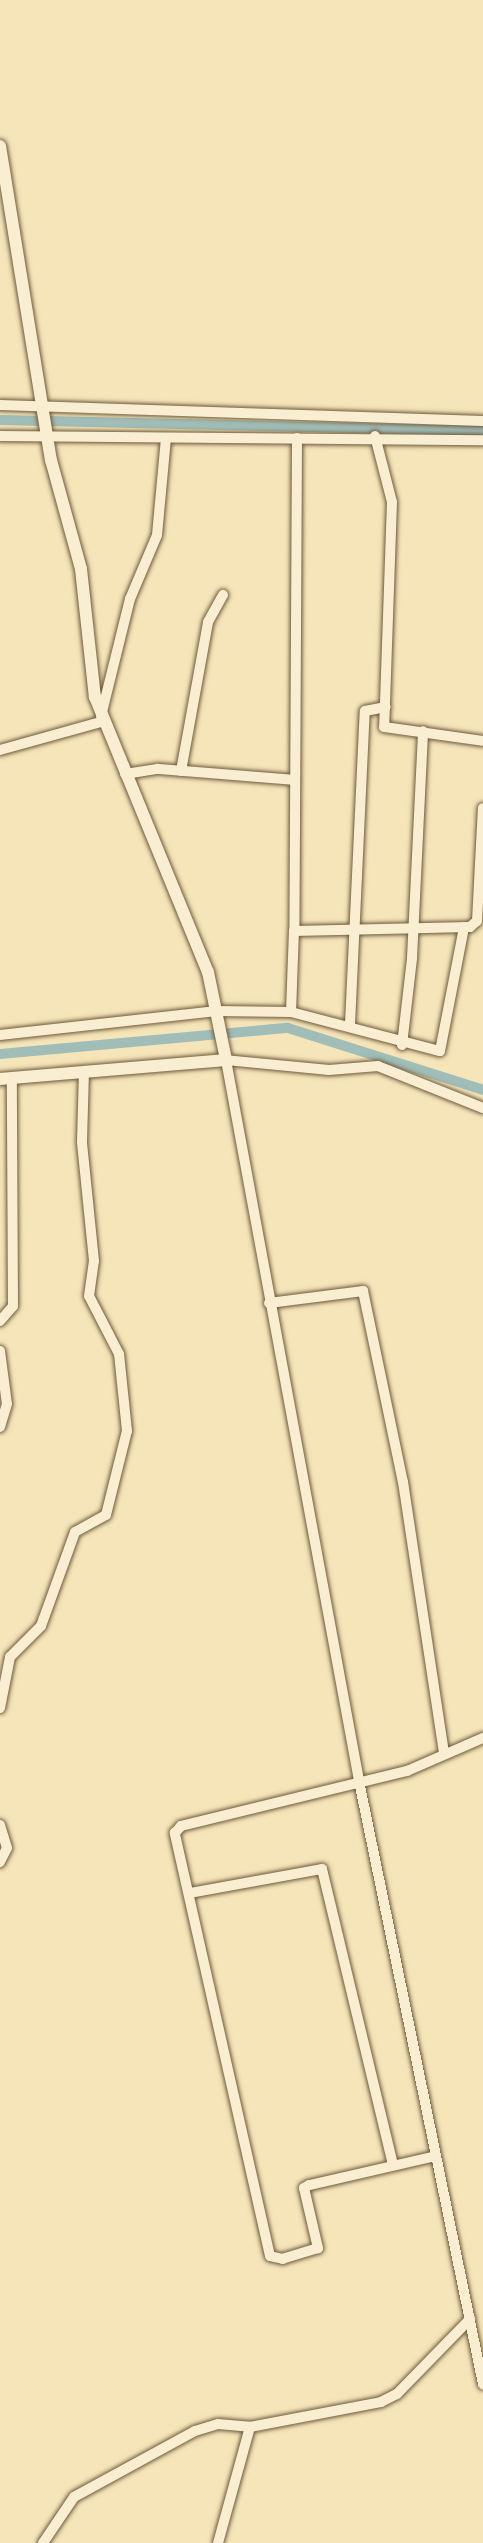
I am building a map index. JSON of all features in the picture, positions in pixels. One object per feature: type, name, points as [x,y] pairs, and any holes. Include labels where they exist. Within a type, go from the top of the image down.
[{"type":"street","points":[[0,146],[46,436],[81,569],[101,719],[208,972],[222,1027],[269,1303],[360,1786],[483,2384]]},
{"type":"street","points":[[0,405],[43,410],[315,419],[483,421]]},
{"type":"street","points":[[0,436],[166,438],[375,436],[483,440]]},
{"type":"street","points":[[375,436],[392,502],[384,727],[483,741]]},
{"type":"street","points":[[101,719],[130,600],[157,535],[166,438]]},
{"type":"street","points":[[291,1012],[294,931],[297,438]]},
{"type":"street","points":[[181,771],[208,622],[223,595]]},
{"type":"street","points":[[350,1024],[365,711],[386,707]]},
{"type":"street","points":[[0,750],[101,719]]},
{"type":"street","points":[[402,1045],[412,925],[423,731]]},
{"type":"street","points":[[125,774],[181,771],[294,780]]},
{"type":"street","points":[[294,931],[354,930],[412,925],[464,927],[477,921],[481,883],[483,808]]},
{"type":"street","points":[[0,1035],[217,1011],[291,1012],[350,1024],[402,1045],[440,1051],[464,927]]},
{"type":"street","points":[[0,1321],[13,1306],[6,1079],[84,1072],[225,1054],[329,1070],[378,1065],[483,1108]]},
{"type":"street","points":[[0,1708],[10,1657],[41,1626],[75,1532],[106,1515],[127,1431],[118,1354],[89,1296],[94,1261],[82,1142],[84,1072]]},
{"type":"street","points":[[269,1303],[363,1291],[403,1482],[444,1753]]},
{"type":"street","points":[[0,1351],[7,1404],[0,1426]]},
{"type":"street","points":[[436,2156],[304,2188],[318,2248],[283,2259],[270,2256],[175,1833],[181,1826],[360,1786],[483,1738]]},
{"type":"street","points":[[0,1825],[7,1848],[0,1862]]},
{"type":"street","points":[[190,1893],[322,1869],[393,2165]]},
{"type":"street","points":[[43,2543],[74,2497],[195,2431],[218,2424],[250,2427],[381,2402],[397,2394],[470,2319]]},
{"type":"street","points":[[218,2543],[250,2427]]},
{"type":"waterway","points":[[0,420],[483,431]]},
{"type":"waterway","points":[[0,1054],[288,1028],[483,1090]]}]
